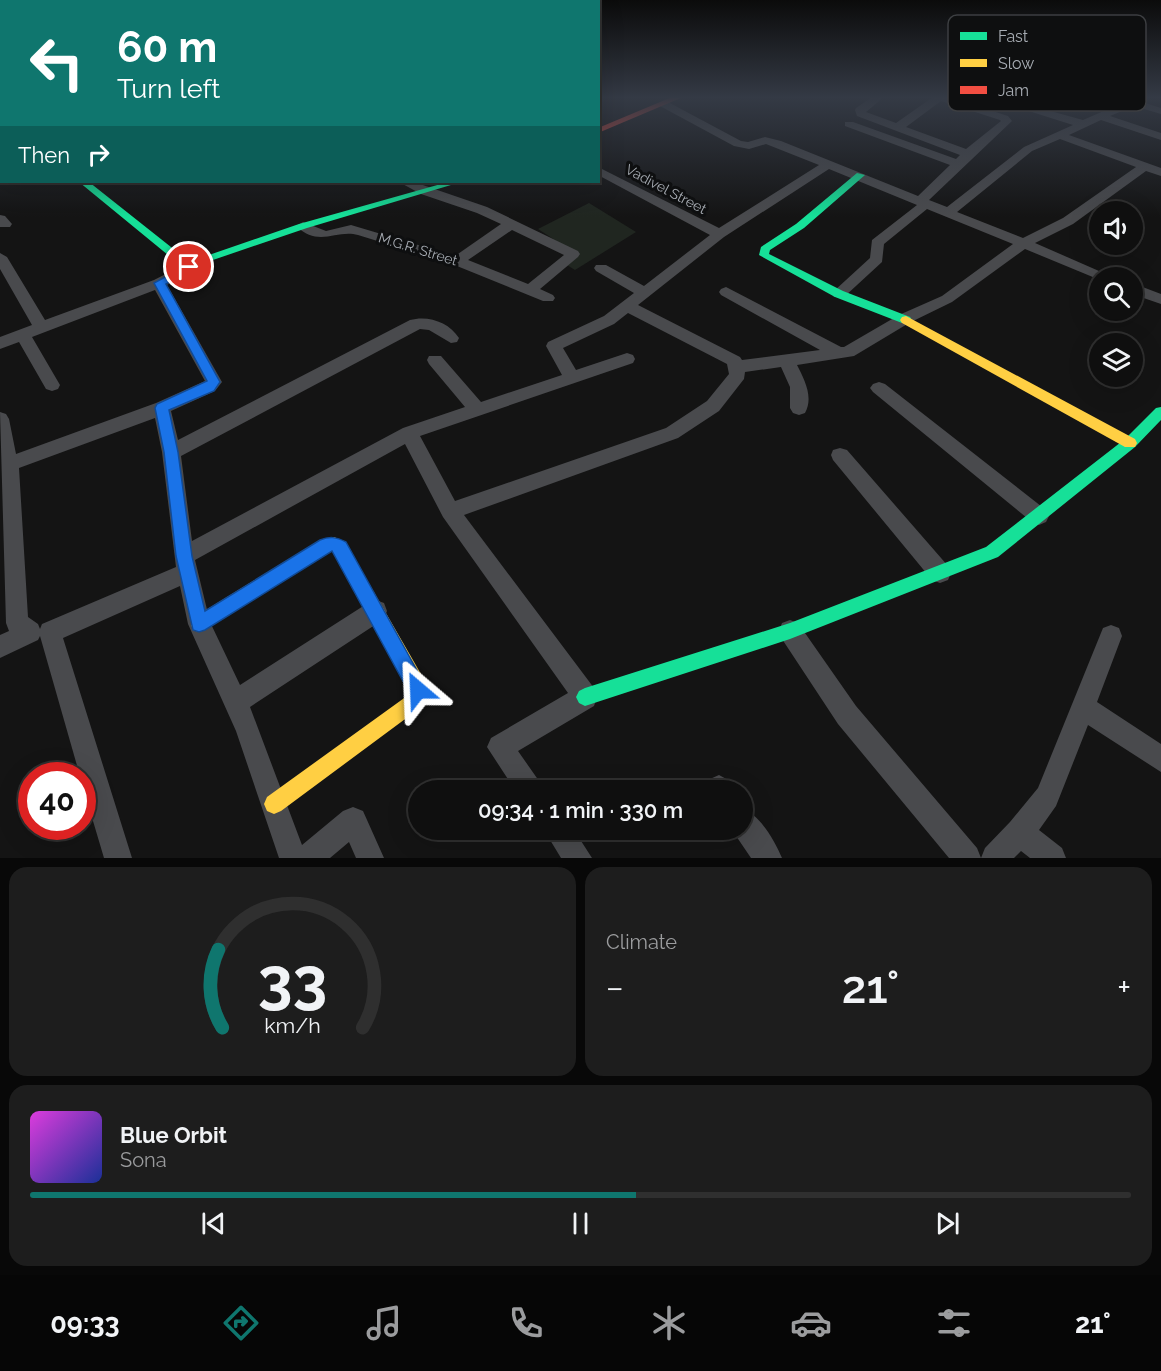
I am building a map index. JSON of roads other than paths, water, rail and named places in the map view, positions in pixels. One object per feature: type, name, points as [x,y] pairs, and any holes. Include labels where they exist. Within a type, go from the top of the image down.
[{"type":"street","points":[[725,137],[738,144],[749,146],[765,140],[777,142],[1089,270]]},
{"type":"street","points":[[884,137],[957,164]]},
{"type":"street","points":[[922,137],[968,154]]},
{"type":"street","points":[[839,294],[877,260],[877,243],[924,202],[957,164],[987,137]]},
{"type":"street","points":[[949,212],[1028,149],[1055,137]]},
{"type":"street","points":[[1066,137],[1161,172]]},
{"type":"street","points":[[572,377],[554,346],[609,321],[720,234],[830,163]]},
{"type":"street","points":[[735,366],[787,362],[848,352],[904,319],[947,299],[1024,243],[1068,221],[1145,166]]},
{"type":"street","name":"Vadivel Street","points":[[600,171],[720,234]]},
{"type":"street","points":[[860,175],[800,226],[763,252],[764,255],[839,294],[904,319],[1130,443]]},
{"type":"street","points":[[85,183],[172,253],[188,259],[204,260]]},
{"type":"street","points":[[407,183],[482,210],[573,254],[531,289]]},
{"type":"street","points":[[0,343],[159,283],[204,260],[303,226],[453,183]]},
{"type":"street","points":[[457,261],[511,224]]},
{"type":"street","name":"M.G.R. Street","points":[[303,226],[325,235],[351,229],[457,261],[531,289],[548,298]]},
{"type":"street","points":[[0,257],[41,327]]},
{"type":"street","points":[[602,268],[644,292]]},
{"type":"street","points":[[9,464],[162,408],[209,387],[214,382],[159,283]]},
{"type":"street","points":[[726,292],[838,353]]},
{"type":"street","points":[[1143,292],[1161,299]]},
{"type":"street","points":[[450,511],[672,434],[712,406],[738,375],[734,361],[628,306]]},
{"type":"street","points":[[171,452],[416,324],[426,322],[451,338]]},
{"type":"street","points":[[23,334],[52,385]]},
{"type":"street","points":[[118,858],[50,632],[186,564],[409,433],[627,359]]},
{"type":"street","points":[[435,360],[477,410]]},
{"type":"street","points":[[787,362],[799,387],[799,408]]},
{"type":"street","points":[[879,388],[1039,516]]},
{"type":"street","points":[[162,408],[171,452],[186,564],[199,624],[247,729],[293,858]]},
{"type":"street","points":[[523,780],[500,747],[585,697],[790,631],[992,552],[1130,443],[1161,412]]},
{"type":"street","points":[[0,419],[9,464],[6,544],[17,623],[30,632],[0,647]]},
{"type":"street","points":[[409,433],[450,511],[585,697]]},
{"type":"street","points":[[840,455],[940,573]]},
{"type":"street","points":[[199,624],[325,545],[334,544],[340,547],[415,681],[418,690],[414,702],[274,804]]},
{"type":"street","points":[[235,702],[376,611]]},
{"type":"street","points":[[790,631],[847,715],[967,858]]},
{"type":"street","points":[[995,858],[1020,832],[1047,797],[1111,636]]},
{"type":"street","points":[[1082,707],[1161,759]]},
{"type":"street","points":[[309,858],[353,821],[370,858]]},
{"type":"street","points":[[1020,832],[1052,858]]},
{"type":"street","points":[[753,837],[768,858]]},
{"type":"street","points":[[565,840],[578,858]]}]
